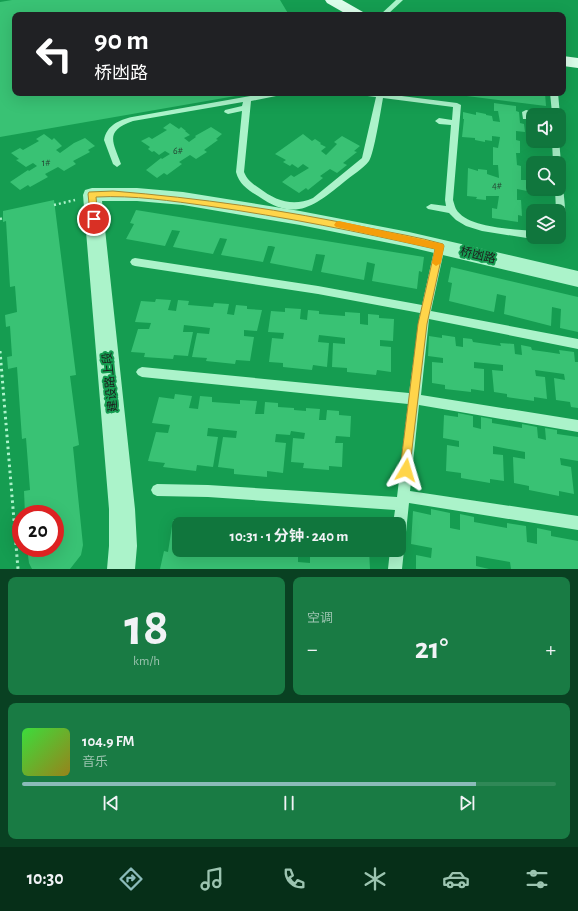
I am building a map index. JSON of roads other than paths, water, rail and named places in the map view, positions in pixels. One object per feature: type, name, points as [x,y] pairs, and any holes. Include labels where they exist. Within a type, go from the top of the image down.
[{"type":"main road","points":[[332,0],[353,12]]},
{"type":"main road","points":[[348,0],[368,12]]},
{"type":"main road","points":[[566,61],[578,63]]},
{"type":"street","name":"桥凼路","points":[[92,194],[170,198],[242,208],[330,223],[440,246],[578,279]]},
{"type":"street","name":"建设路上段","points":[[92,194],[122,509],[123,546],[121,569]]},
{"type":"lane","points":[[386,12],[400,0]]},
{"type":"lane","points":[[117,164],[108,140],[114,128],[122,123],[132,119],[264,96]]},
{"type":"lane","points":[[247,99],[240,172],[242,178],[246,184],[274,203],[294,206],[310,203],[316,200],[366,159],[380,96],[456,105],[449,200],[451,210],[460,220],[475,226],[526,234]]},
{"type":"lane","points":[[554,96],[555,108]]},
{"type":"lane","points":[[228,112],[246,108]]},
{"type":"lane","points":[[439,121],[455,123]]},
{"type":"lane","points":[[431,207],[451,210]]},
{"type":"lane","points":[[400,517],[426,312],[440,246]]},
{"type":"lane","points":[[135,262],[318,290],[578,344]]},
{"type":"lane","points":[[142,372],[414,399],[578,426]]},
{"type":"lane","points":[[157,490],[402,500],[578,523]]},
{"type":"lane","points":[[395,569],[396,557]]}]
